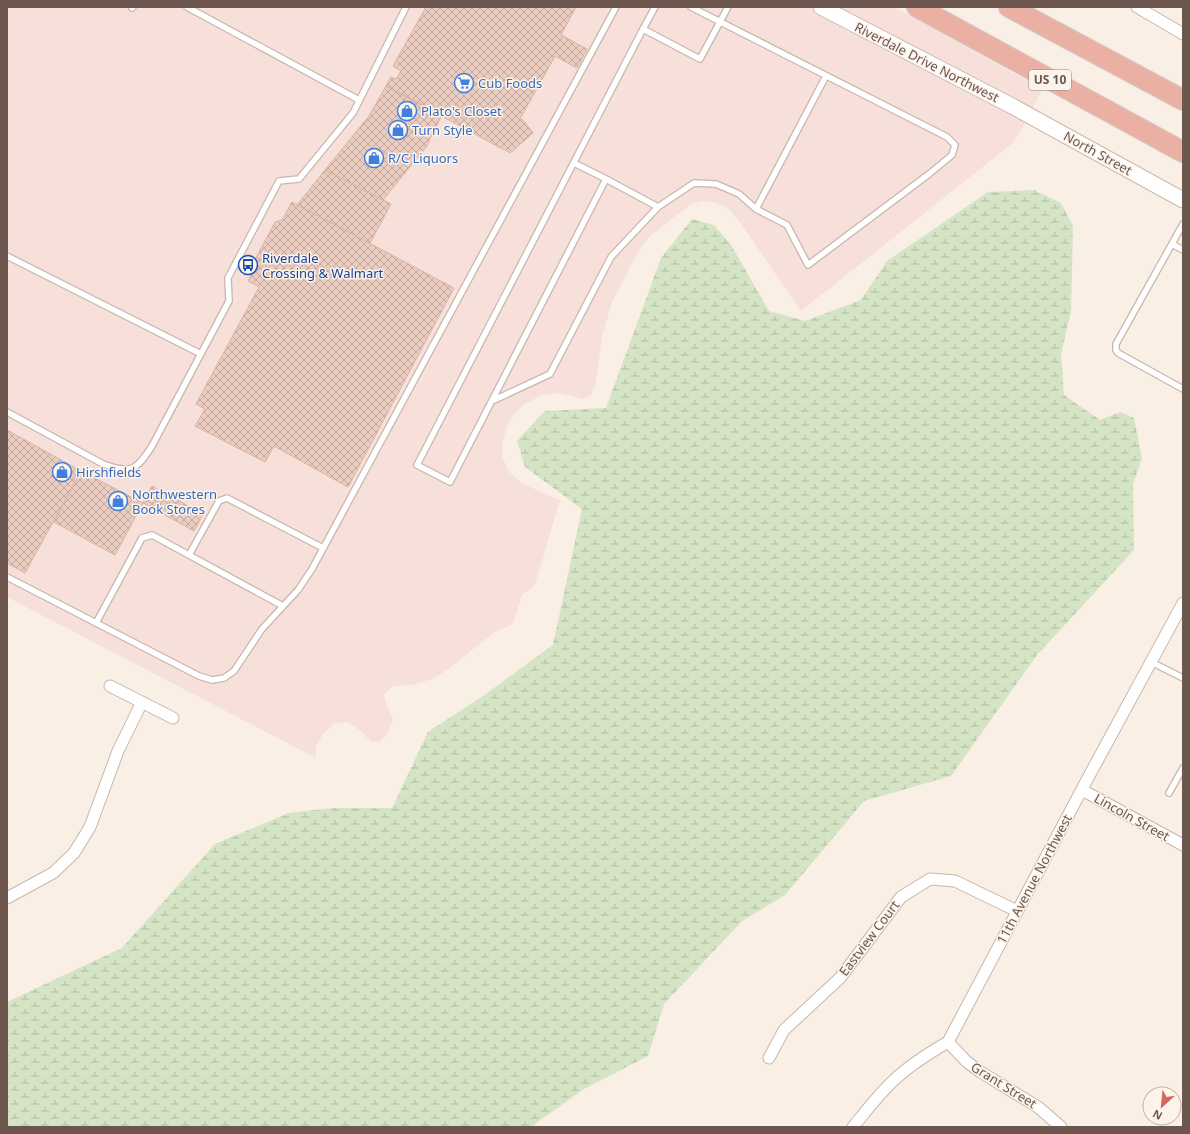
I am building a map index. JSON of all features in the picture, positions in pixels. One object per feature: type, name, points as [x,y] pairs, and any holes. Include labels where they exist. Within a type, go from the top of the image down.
[{"type":"highway","name":"US 10","points":[[917,7],[1183,152]]},
{"type":"highway","points":[[1009,7],[1183,100]]},
{"type":"highway","points":[[1014,7],[1036,22]]},
{"type":"street","name":"Riverdale Drive Northwest","points":[[821,7],[1012,106]]},
{"type":"street","points":[[1137,7],[1183,34]]},
{"type":"street","name":"North Street","points":[[1012,106],[1183,200]]},
{"type":"street","name":"11th Avenue Northwest","points":[[948,1042],[1183,603]]},
{"type":"street","points":[[110,686],[173,718]]},
{"type":"street","points":[[7,898],[53,873],[74,853],[90,827],[118,750],[142,702]]},
{"type":"street","name":"Lincoln Street","points":[[1082,790],[1183,845]]},
{"type":"street","name":"Eastview Court","points":[[769,1058],[784,1030],[840,978],[901,897],[930,879],[955,881],[1017,911]]},
{"type":"street","points":[[853,1127],[894,1079],[919,1060],[948,1042]]},
{"type":"street","name":"Grant Street","points":[[948,1042],[966,1061],[979,1071],[1038,1107],[1061,1127]]},
{"type":"lane","points":[[187,7],[359,100]]},
{"type":"lane","points":[[7,412],[115,469],[128,470],[140,464],[152,446],[229,301],[228,278],[279,181],[299,179],[353,113],[406,7]]},
{"type":"lane","points":[[7,577],[199,676],[212,680],[224,678],[234,671],[262,629],[298,590],[312,569],[616,7]]},
{"type":"lane","points":[[606,179],[450,482],[417,465],[655,7]]},
{"type":"lane","points":[[492,401],[550,374],[611,257],[658,207],[694,183],[716,184],[739,194],[756,209],[787,225],[808,265],[952,155],[955,145],[947,137],[691,7]]},
{"type":"lane","points":[[643,29],[700,58],[728,7]]},
{"type":"lane","points":[[756,209],[826,76]]},
{"type":"lane","points":[[574,163],[658,207]]},
{"type":"lane","points":[[1183,224],[1116,344],[1116,350],[1118,353],[1183,389]]},
{"type":"lane","points":[[1172,244],[1183,250]]},
{"type":"lane","points":[[7,256],[201,354]]},
{"type":"lane","points":[[190,555],[219,501],[227,498],[324,548]]},
{"type":"lane","points":[[96,623],[142,538],[152,535],[283,606]]},
{"type":"lane","points":[[1151,662],[1183,678]]},
{"type":"lane","points":[[1169,793],[1183,768]]},
{"type":"shaded area","points":[[7,7],[894,7],[1042,89],[1029,116],[1013,143],[801,311],[739,221],[729,209],[717,203],[704,201],[691,204],[648,238],[639,250],[612,302],[602,336],[596,382],[591,395],[584,399],[557,393],[540,396],[523,405],[510,419],[503,439],[502,456],[509,472],[523,484],[560,500],[535,585],[522,595],[513,623],[508,627],[496,631],[451,667],[433,679],[411,685],[392,686],[384,695],[387,707],[393,718],[388,733],[379,742],[371,742],[361,731],[348,722],[333,724],[323,734],[316,747],[316,758],[7,597]]},
{"type":"green space","points":[[1034,190],[1061,203],[1073,226],[1071,311],[1061,354],[1064,395],[1100,420],[1120,412],[1134,418],[1142,459],[1133,484],[1134,550],[1037,655],[951,776],[864,801],[785,895],[742,921],[664,1004],[648,1056],[584,1089],[531,1127],[7,1127],[7,1002],[122,948],[215,844],[289,813],[332,808],[392,808],[428,732],[483,696],[553,645],[582,509],[525,467],[517,441],[545,411],[606,408],[661,258],[692,219],[714,225],[731,245],[769,311],[805,321],[861,300],[887,261],[988,192]]},
{"type":"building","name":"Cub Foods","points":[[426,7],[576,7],[561,35],[587,49],[577,68],[555,56],[520,119],[523,120],[533,133],[510,153],[386,86],[391,77],[396,79],[401,71],[393,66]]},
{"type":"building","points":[[386,86],[442,115],[426,147],[383,200],[325,170],[369,116]]},
{"type":"building","points":[[325,170],[391,204],[370,243],[297,205]]},
{"type":"building","points":[[292,202],[454,288],[348,487],[274,446],[265,462],[195,426],[205,409],[196,404],[259,287],[248,281],[257,264],[256,258],[275,222],[282,220]]},
{"type":"building","points":[[7,430],[81,471],[25,573],[7,563]]},
{"type":"building","points":[[81,471],[143,503],[115,555],[54,522]]},
{"type":"building","points":[[152,486],[203,514],[194,531],[143,503]]},
{"type":"place","name":"Cub Foods","points":[[464,83]]},
{"type":"place","name":"Plato's Closet","points":[[407,111]]},
{"type":"place","name":"Turn Style","points":[[398,130]]},
{"type":"place","name":"R/C Liquors","points":[[374,158]]},
{"type":"place","name":"Riverdale Crossing & Walmart","points":[[248,265]]},
{"type":"place","name":"Hirshfields","points":[[62,472]]},
{"type":"place","name":"Northwestern Book Stores","points":[[118,501]]}]
